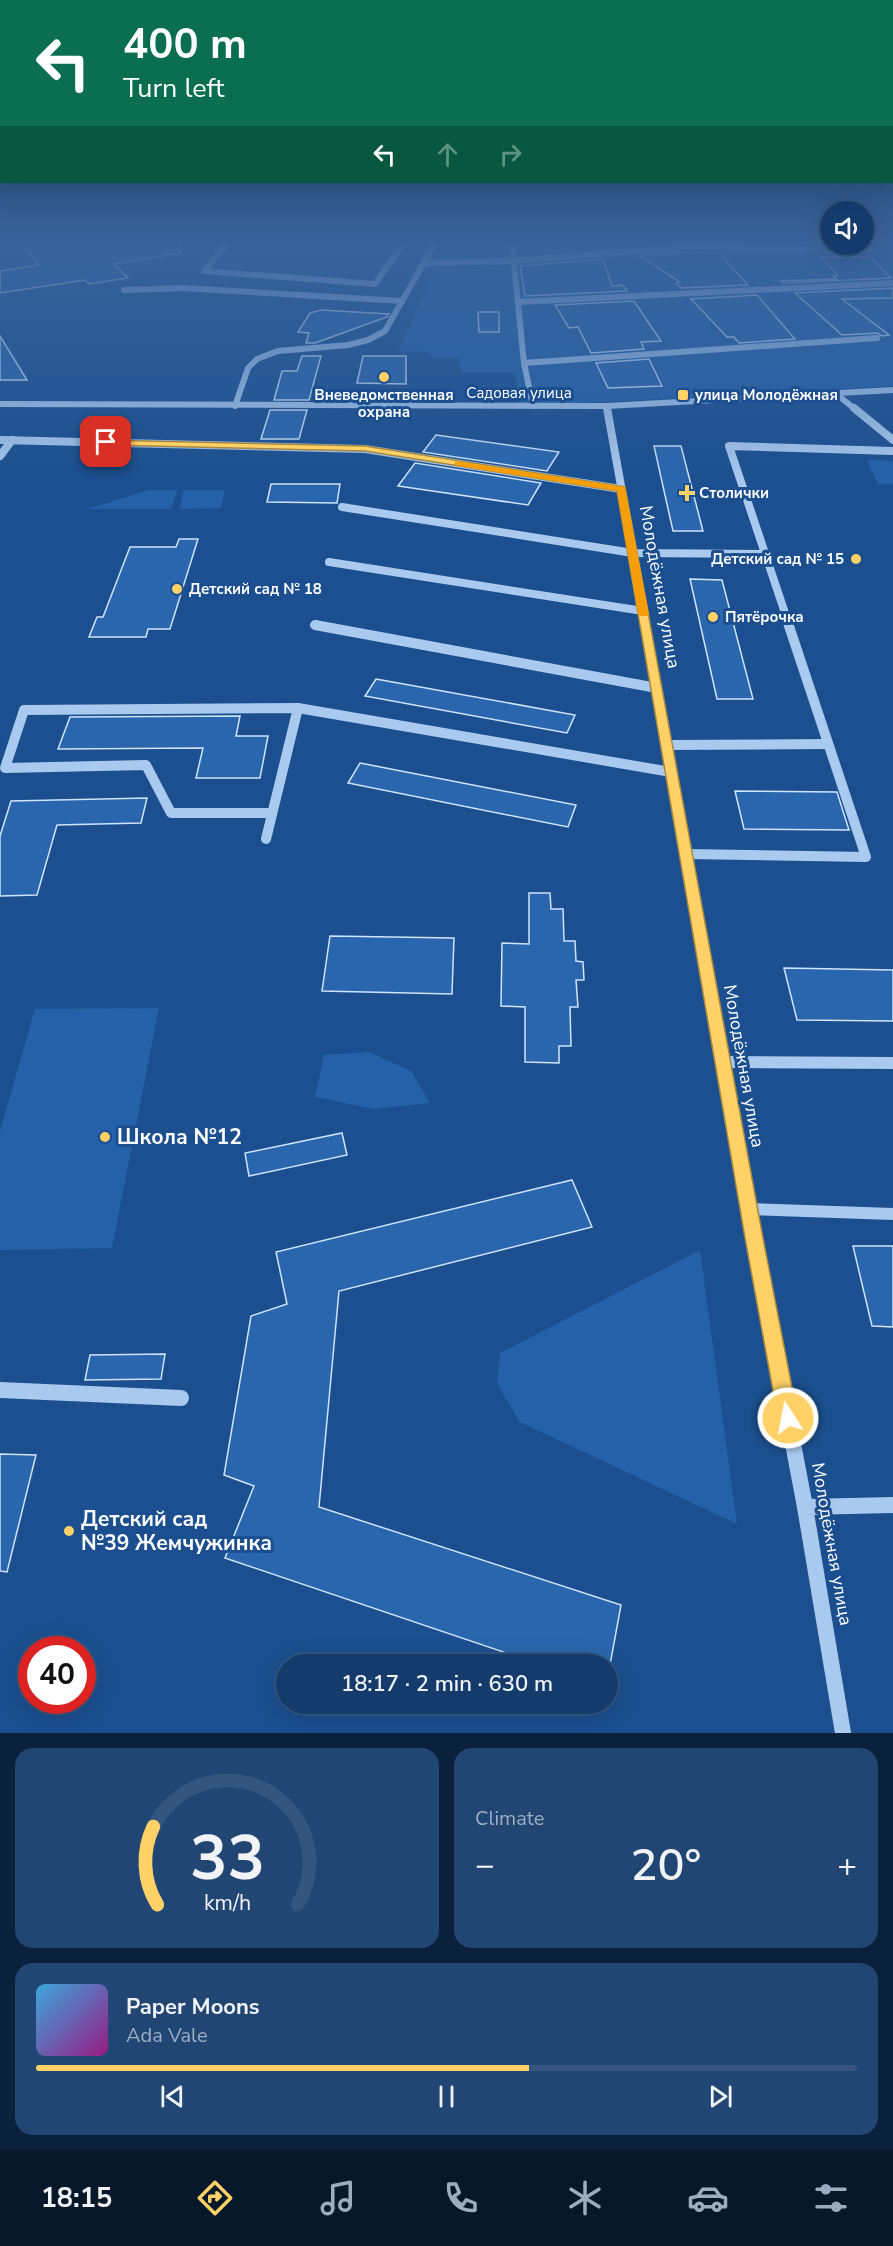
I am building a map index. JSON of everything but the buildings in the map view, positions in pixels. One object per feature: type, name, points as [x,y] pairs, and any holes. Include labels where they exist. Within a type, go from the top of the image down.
[{"type":"street","points":[[235,406],[248,368],[257,359],[278,351],[348,345],[368,340],[385,331],[389,324]]},
{"type":"street","points":[[520,324],[524,363],[533,406]]},
{"type":"street","points":[[524,363],[877,339]]},
{"type":"street","name":"Садовая улица","points":[[0,404],[607,406],[893,390]]},
{"type":"street","points":[[835,393],[893,440]]},
{"type":"street","name":"Молодёжная улица","points":[[607,406],[748,1209],[806,1507],[843,1733]]},
{"type":"street","points":[[0,440],[365,449],[621,489]]},
{"type":"street","points":[[0,456],[12,440]]},
{"type":"street","points":[[686,854],[866,857],[729,446],[893,451]]},
{"type":"street","points":[[342,507],[633,553],[765,554]]},
{"type":"street","points":[[330,562],[643,611]]},
{"type":"street","points":[[315,625],[657,688]]},
{"type":"street","points":[[272,813],[171,813],[146,765],[5,768],[24,710],[298,708],[671,772]]},
{"type":"street","points":[[266,839],[298,708]]},
{"type":"street","points":[[667,745],[828,744]]},
{"type":"street","points":[[722,1062],[893,1063]]},
{"type":"street","points":[[748,1209],[893,1214]]},
{"type":"street","points":[[0,1390],[181,1398]]},
{"type":"street","points":[[806,1507],[893,1505]]},
{"type":"shaded area","points":[[410,324],[893,324],[893,386],[604,402],[519,404],[515,373],[462,373],[459,358],[435,358],[427,352],[398,351]]},
{"type":"shaded area","points":[[867,460],[893,461],[893,484],[878,484]]},
{"type":"shaded area","points":[[148,490],[177,490],[171,509],[88,509]]},
{"type":"shaded area","points":[[184,490],[225,490],[221,508],[179,509]]},
{"type":"shaded area","points":[[159,1008],[112,1248],[0,1250],[0,1131],[35,1009]]},
{"type":"shaded area","points":[[369,1052],[411,1071],[430,1103],[374,1109],[315,1097],[324,1055]]},
{"type":"shaded area","points":[[700,1250],[737,1524],[520,1422],[497,1384],[500,1353]]},
{"type":"slow traffic","points":[[458,463],[621,489],[643,614]]},
{"type":"place","name":"Вневедомственная охрана","points":[[384,377]]},
{"type":"place","name":"улица Молодёжная","points":[[683,395]]},
{"type":"place","name":"Столички","points":[[687,493]]},
{"type":"place","name":"Детский сад № 15","points":[[856,559]]},
{"type":"place","name":"Детский сад № 18","points":[[177,589]]},
{"type":"place","name":"Пятёрочка","points":[[713,617]]},
{"type":"place","name":"Школа №12","points":[[105,1137]]},
{"type":"place","name":"Детский сад №39 Жемчужинка","points":[[69,1531]]},
{"type":"route","points":[[106,442],[365,449],[621,489],[788,1418]]}]
